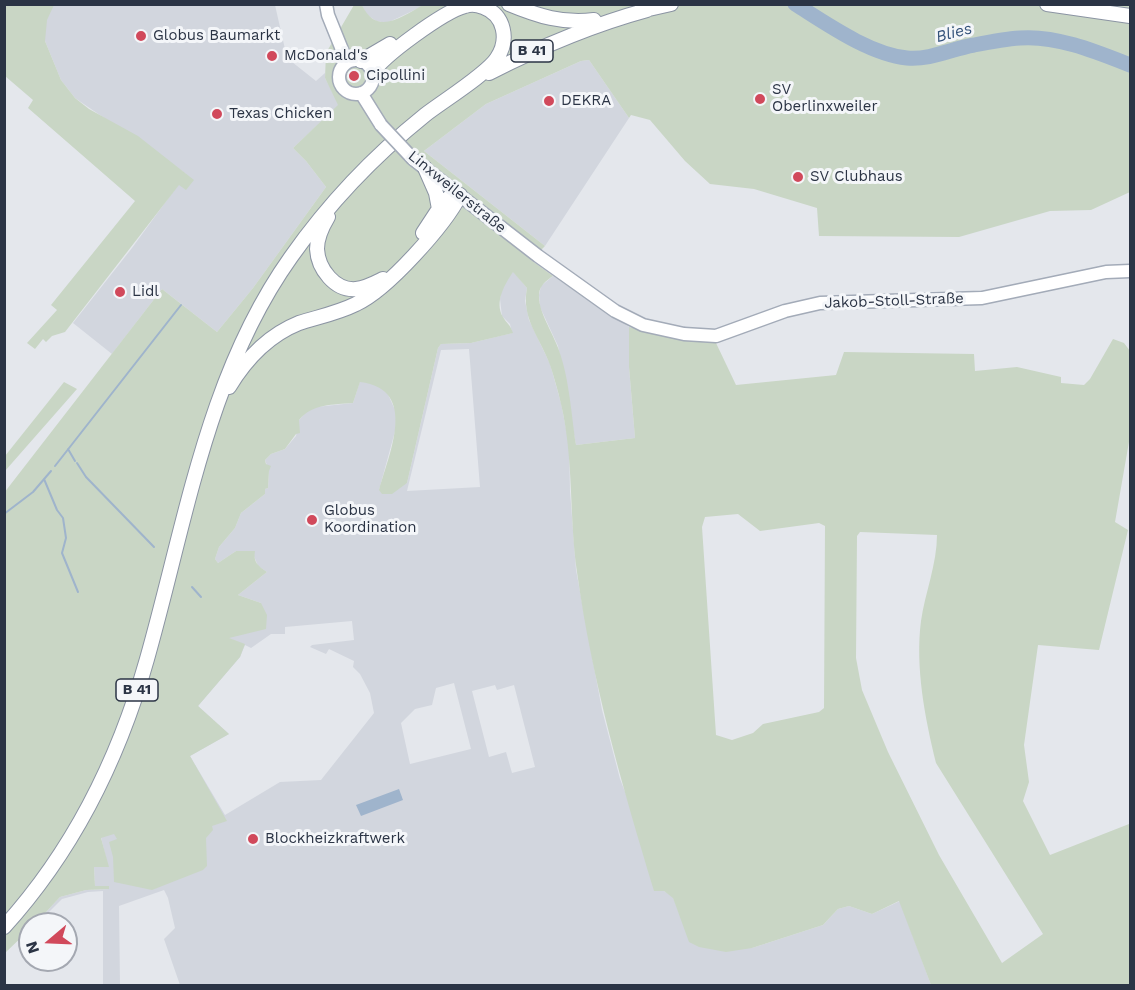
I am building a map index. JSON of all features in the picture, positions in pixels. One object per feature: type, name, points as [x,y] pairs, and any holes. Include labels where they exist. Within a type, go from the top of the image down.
[{"type":"highway","points":[[354,62],[373,56],[449,4]]},
{"type":"highway","points":[[509,4],[534,14],[565,22],[594,20],[647,9]]},
{"type":"highway","name":"B 41","points":[[4,927],[24,906],[55,864],[106,774],[147,661],[210,426],[240,346],[272,285],[326,209],[365,168],[427,113],[489,72],[523,55],[616,18],[671,4]]},
{"type":"highway","points":[[1047,4],[1131,16]]},
{"type":"highway","points":[[372,74],[377,64],[448,13],[468,5],[492,11],[503,26],[504,36],[503,46],[495,62],[427,113]]},
{"type":"highway","points":[[365,168],[336,204],[319,237],[317,249],[319,261],[330,278],[345,288],[356,289],[382,279],[423,233],[439,209],[457,194]]},
{"type":"highway","points":[[425,168],[436,193],[439,209]]},
{"type":"highway","points":[[210,426],[231,383],[259,349],[297,324],[355,305],[382,288],[452,211],[457,194]]},
{"type":"main road","name":"Linxweilerstraße","points":[[326,4],[328,15],[354,62],[370,68],[372,74]]},
{"type":"main road","name":"Linxweilerstraße","points":[[354,62],[340,70],[340,84],[350,93],[362,93],[381,125],[413,159],[538,256]]},
{"type":"main road","points":[[362,93],[370,85],[372,74]]},
{"type":"main road","name":"Jakob-Stoll-Straße","points":[[538,256],[628,318],[663,330],[707,336],[725,334],[785,311],[820,303],[982,298],[1106,272],[1131,271]]},
{"type":"shaded area","points":[[5,5],[275,5],[287,58],[316,81],[325,73],[325,78],[339,105],[293,148],[326,187],[253,288],[217,332],[162,289],[112,354],[73,323],[186,174],[75,98],[61,80],[45,41]]},
{"type":"shaded area","points":[[362,5],[425,5],[387,23],[376,21],[366,14]]},
{"type":"shaded area","points":[[589,60],[629,118],[545,246],[424,151],[486,104],[581,61]]},
{"type":"shaded area","points":[[513,271],[527,288],[525,301],[529,320],[550,364],[561,403],[569,444],[576,570],[602,710],[620,779],[664,891],[673,897],[679,913],[752,948],[823,925],[838,909],[849,906],[872,914],[900,901],[931,985],[180,985],[164,939],[175,928],[164,890],[119,906],[120,985],[103,985],[103,891],[88,892],[62,899],[49,912],[46,912],[60,897],[86,890],[109,889],[109,886],[95,886],[94,867],[108,867],[101,837],[157,712],[261,603],[238,595],[267,572],[258,566],[254,556],[236,551],[218,563],[215,559],[219,547],[235,528],[241,513],[265,494],[265,489],[268,488],[269,471],[265,460],[271,454],[285,449],[296,436],[299,420],[306,412],[316,407],[353,403],[360,381],[372,383],[386,390],[396,412],[397,424],[379,490],[407,483],[438,348],[441,344],[471,343],[512,333],[510,324],[502,316],[500,299],[502,287]],"holes":[[[469,349],[480,487],[407,491],[441,350]],[[352,621],[354,640],[310,647],[326,654],[329,649],[354,661],[353,667],[360,674],[370,693],[374,713],[321,780],[280,782],[225,815],[190,756],[229,734],[198,706],[240,657],[245,645],[251,648],[271,634],[285,634],[285,627]],[[454,683],[471,749],[410,764],[401,723],[415,709],[432,705],[436,688]],[[495,685],[497,690],[514,685],[535,767],[512,773],[506,752],[489,757],[472,691]]]},
{"type":"shaded area","points":[[553,276],[629,327],[629,367],[635,438],[576,445],[558,346],[540,307],[541,286]]},
{"type":"green space","points":[[5,4],[54,5],[47,20],[45,41],[61,80],[75,98],[89,109],[138,136],[194,180],[186,190],[179,185],[65,332],[52,336],[46,342],[43,339],[35,349],[27,343],[57,310],[51,305],[135,201],[28,108],[33,100],[5,76]]},
{"type":"green space","points":[[425,4],[555,4],[565,6],[571,4],[1130,5],[1130,192],[1091,210],[1050,211],[959,237],[819,236],[817,208],[754,189],[710,184],[685,161],[650,120],[631,115],[629,118],[589,60],[581,61],[486,104],[424,151],[545,246],[531,260],[553,276],[541,288],[539,300],[564,367],[576,445],[635,438],[629,367],[629,327],[690,341],[716,343],[736,385],[836,375],[844,352],[974,354],[975,371],[1017,367],[1061,377],[1061,383],[1084,385],[1090,379],[1113,339],[1124,343],[1130,351],[1130,436],[1115,522],[1128,530],[1099,650],[1038,645],[1024,745],[1029,782],[1023,801],[1050,855],[1129,824],[1130,985],[931,985],[899,901],[872,914],[849,906],[838,909],[823,925],[752,948],[726,952],[699,947],[689,942],[673,898],[664,891],[654,891],[609,733],[583,613],[577,572],[568,446],[561,404],[550,365],[529,319],[527,288],[513,272],[504,288],[500,305],[503,317],[513,333],[471,343],[441,344],[438,348],[407,483],[392,494],[382,494],[379,490],[393,442],[395,410],[389,397],[378,387],[360,382],[353,403],[317,408],[299,420],[300,433],[296,434],[285,449],[271,454],[265,460],[266,464],[271,466],[265,494],[241,513],[235,528],[219,547],[215,559],[218,563],[236,551],[255,551],[257,563],[267,572],[238,595],[261,603],[267,615],[266,629],[229,638],[245,644],[240,657],[198,706],[229,734],[190,756],[227,821],[212,826],[213,830],[206,838],[207,866],[203,870],[152,890],[114,882],[113,857],[109,842],[117,839],[114,834],[101,838],[109,867],[94,867],[95,886],[109,886],[109,889],[86,890],[60,897],[46,912],[18,912],[18,941],[5,953],[4,493],[162,289],[217,332],[253,288],[326,187],[293,148],[338,105],[325,78],[326,53],[354,5],[362,5],[368,15],[375,20],[382,22],[399,18]],"holes":[[[738,514],[760,531],[819,523],[825,526],[824,708],[819,712],[763,724],[753,733],[732,740],[716,735],[702,527],[705,517]],[[860,532],[937,535],[935,557],[919,638],[920,674],[936,763],[1043,934],[1002,963],[939,855],[888,752],[862,690],[856,658],[857,536]]]},
{"type":"green space","points":[[64,382],[77,389],[5,471],[5,456]]},
{"type":"water","points":[[399,789],[403,800],[361,816],[356,805]]},
{"type":"waterway","name":"Blies","points":[[795,4],[863,44],[878,51],[907,58],[933,56],[1014,38],[1034,38],[1062,42],[1130,65]]},
{"type":"waterway","points":[[55,466],[181,305]]},
{"type":"waterway","points":[[68,449],[75,461]]},
{"type":"waterway","points":[[77,463],[86,477],[154,547]]},
{"type":"waterway","points":[[4,514],[33,492],[51,471]]},
{"type":"waterway","points":[[44,479],[57,510],[63,518],[66,538],[62,553],[78,592]]},
{"type":"waterway","points":[[192,587],[201,597]]},
{"type":"place","name":"Globus Baumarkt","points":[[141,36]]},
{"type":"place","name":"McDonald's","points":[[272,56]]},
{"type":"place","name":"Cipollini","points":[[354,76]]},
{"type":"place","name":"SV Oberlinxweiler","points":[[760,99]]},
{"type":"place","name":"DEKRA","points":[[549,101]]},
{"type":"place","name":"Texas Chicken","points":[[217,114]]},
{"type":"place","name":"SV Clubhaus","points":[[798,177]]},
{"type":"place","name":"Lidl","points":[[120,292]]},
{"type":"place","name":"Globus Koordination","points":[[312,520]]},
{"type":"place","name":"Blockheizkraftwerk","points":[[253,839]]}]
